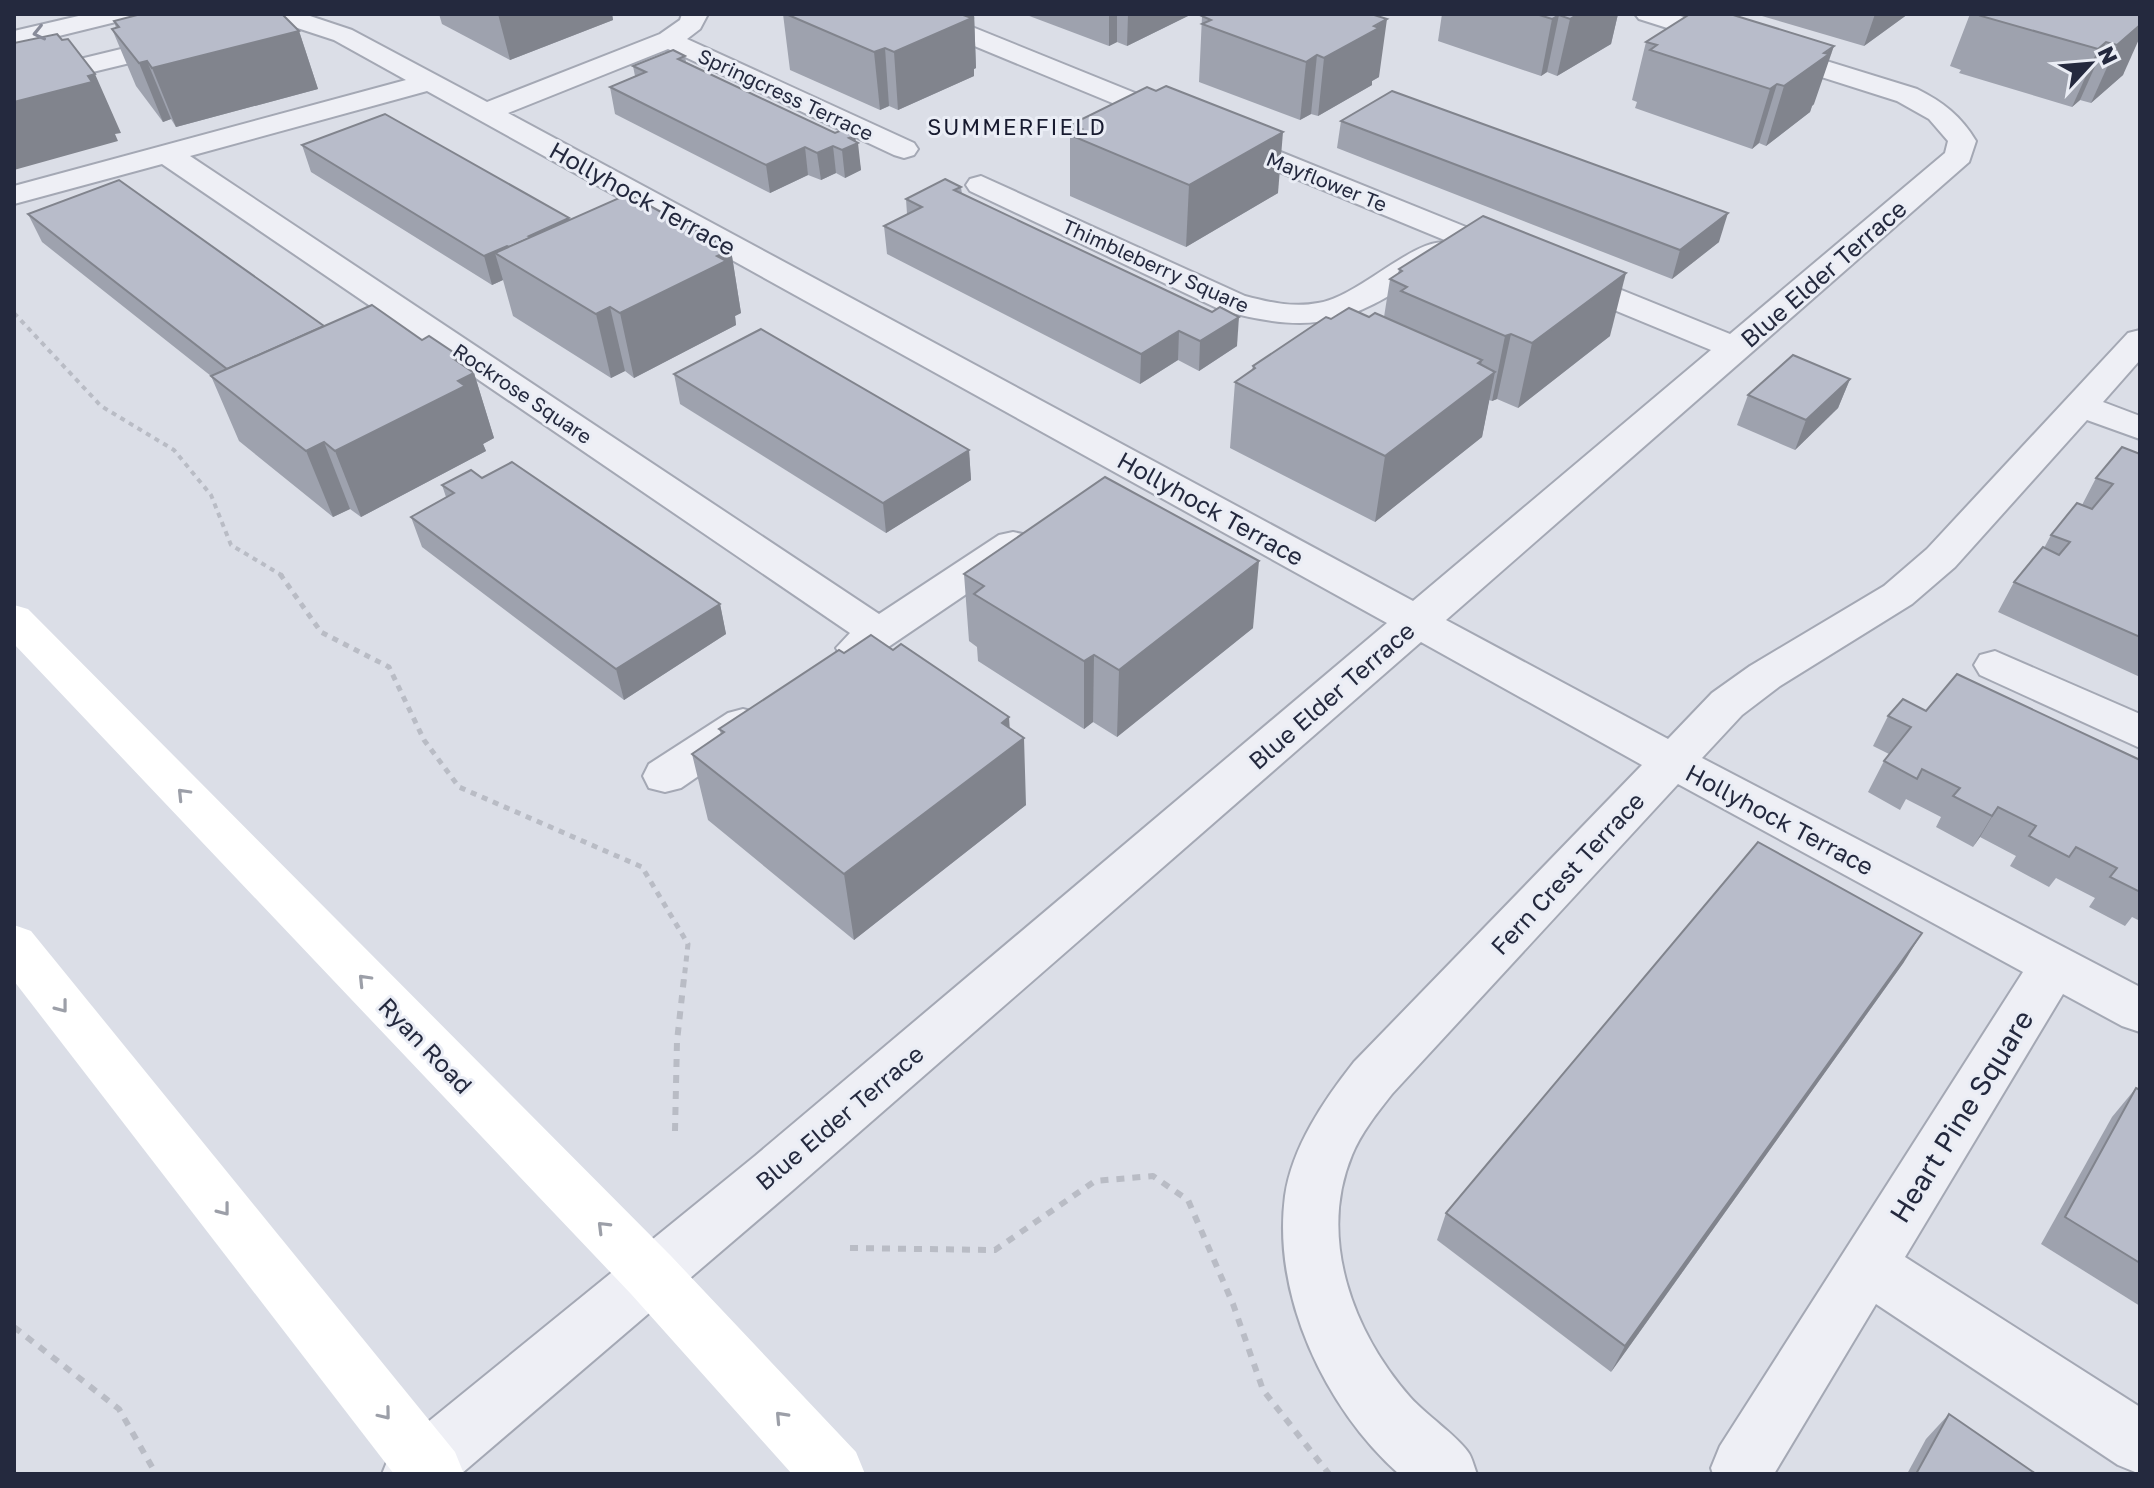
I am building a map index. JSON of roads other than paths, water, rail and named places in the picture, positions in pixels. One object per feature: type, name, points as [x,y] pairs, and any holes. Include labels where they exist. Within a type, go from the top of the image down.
[{"type":"main road","name":"Ryan Road","points":[[14,619],[651,1275],[834,1474]]},
{"type":"main road","points":[[14,945],[424,1470]]},
{"type":"street","points":[[14,39],[119,14]]},
{"type":"street","name":"Springcress Terrace","points":[[485,112],[669,40],[691,24],[695,14]]},
{"type":"street","name":"Mayflower Te","points":[[918,14],[1736,348]]},
{"type":"street","name":"Blue Elder Terrace","points":[[424,1470],[1959,156],[1962,141],[1954,125],[1935,109],[1907,95],[1648,14]]},
{"type":"street","name":"Hollyhock Terrace","points":[[275,18],[343,35],[1673,761],[2140,1011]]},
{"type":"street","points":[[14,83],[203,37]]},
{"type":"street","name":"Springcress Terrace","points":[[669,40],[904,149]]},
{"type":"street","points":[[14,195],[430,82]]},
{"type":"street","name":"Rockrose Square","points":[[166,153],[879,633]]},
{"type":"street","name":"Thimbleberry Square","points":[[981,185],[1233,303],[1291,316],[1323,314],[1353,305],[1460,235]]},
{"type":"street","name":"Fern Crest Terrace","points":[[1446,1474],[1418,1452],[1374,1403],[1344,1356],[1321,1306],[1313,1248],[1313,1195],[1327,1151],[1347,1109],[1727,704],[1765,676],[1850,626],[1909,586],[1941,558],[2140,340]]},
{"type":"street","points":[[2082,406],[2140,428]]},
{"type":"street","points":[[1093,490],[1132,464]]},
{"type":"street","points":[[829,667],[1043,524]]},
{"type":"street","points":[[1995,665],[2140,732]]},
{"type":"street","points":[[665,776],[779,700]]},
{"type":"street","name":"Heart Pine Square","points":[[1742,1468],[2054,966]]},
{"type":"street","points":[[1867,1265],[2140,1443]]},
{"type":"district","name":"SUMMERFIELD","points":[[1017,126]]}]
